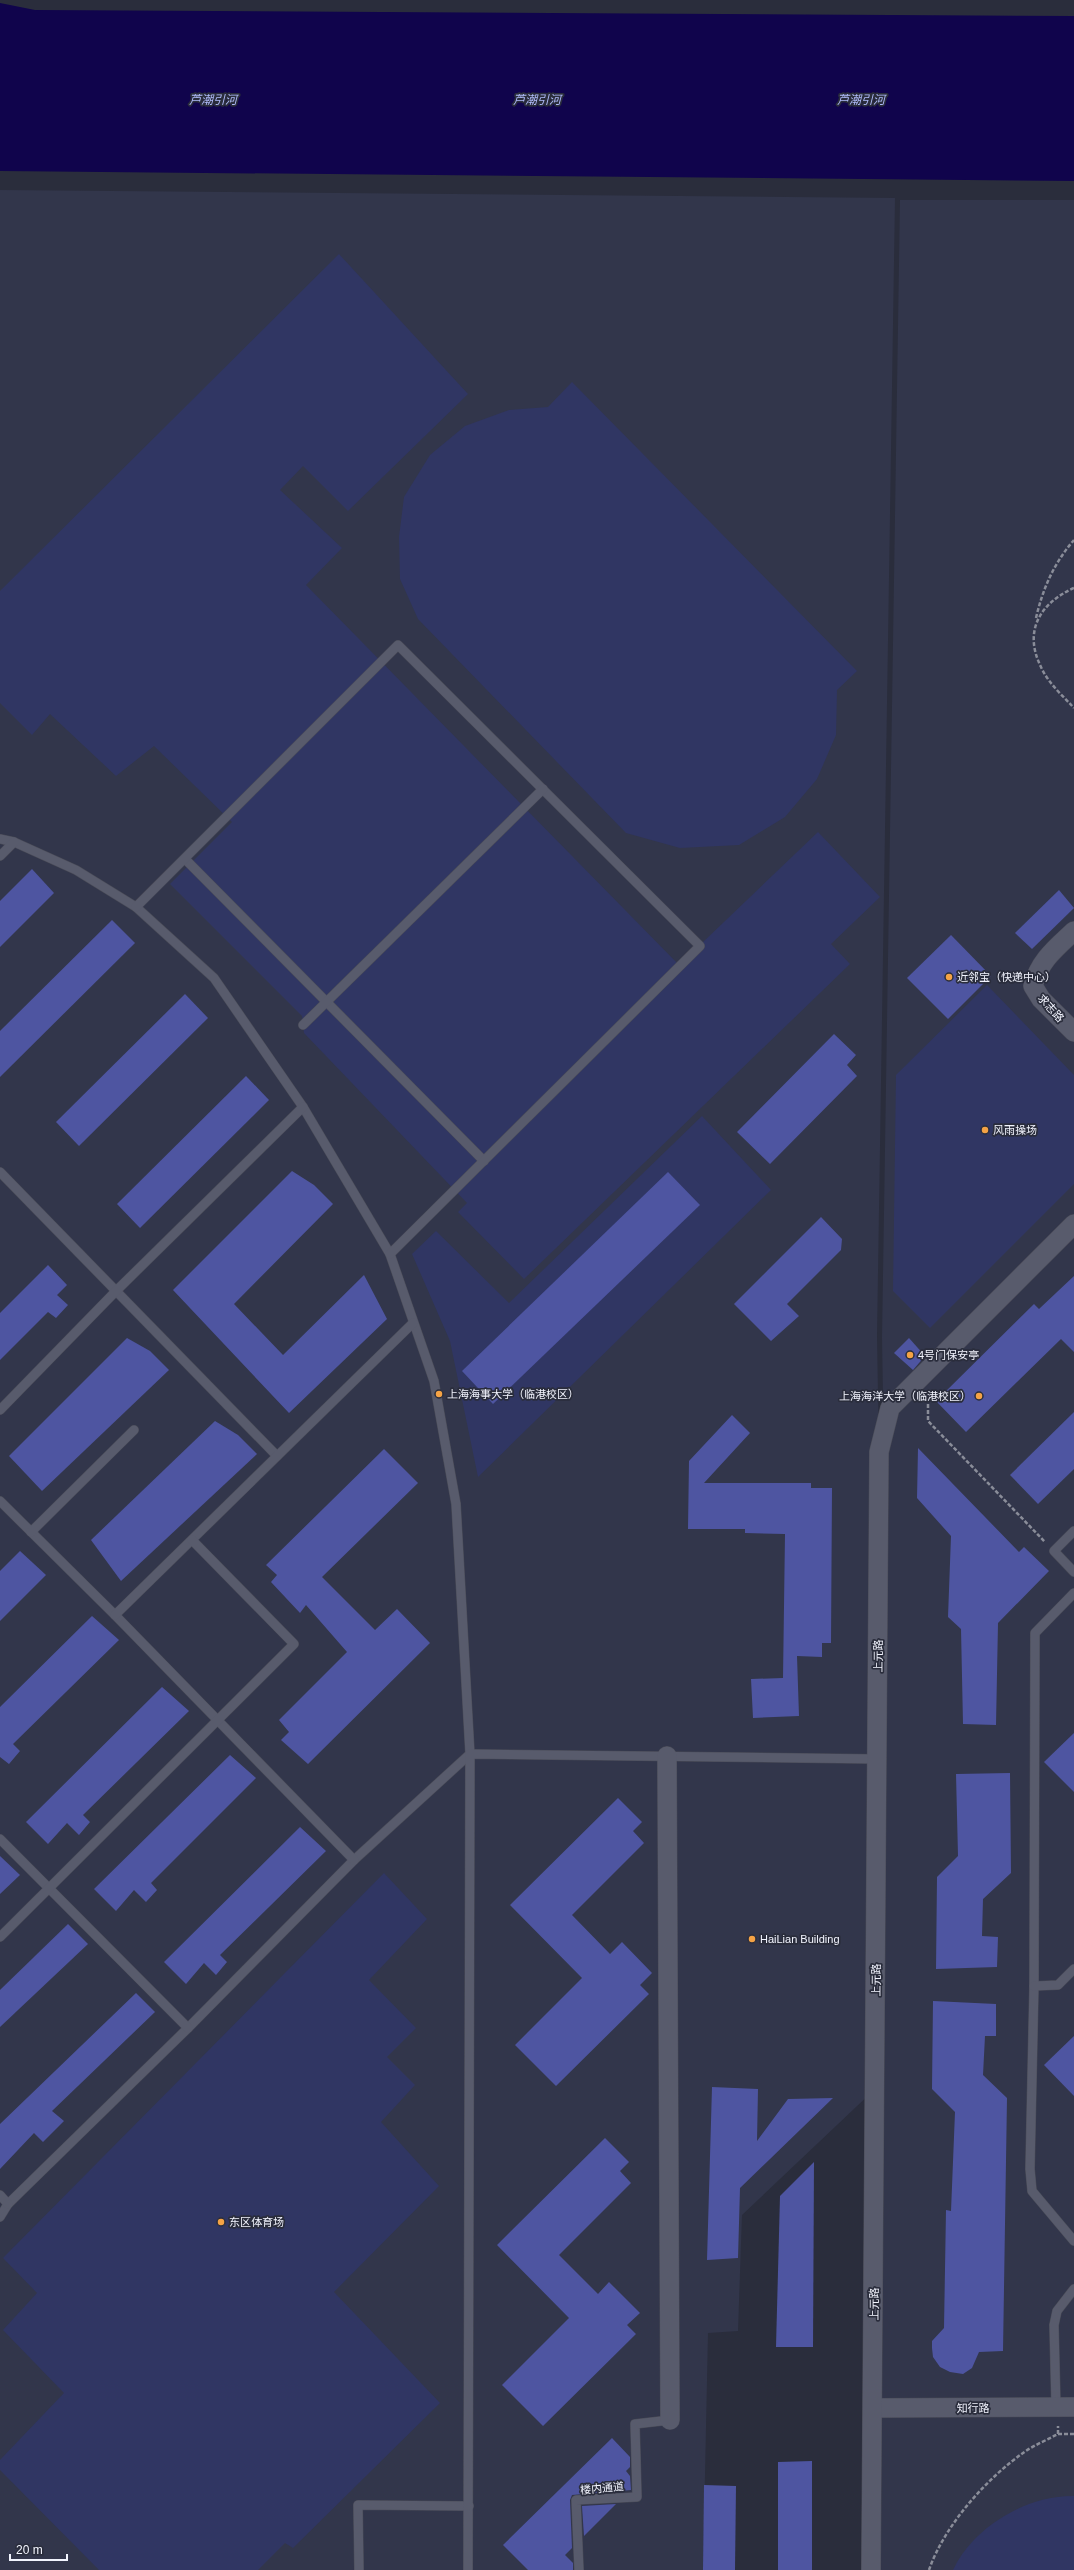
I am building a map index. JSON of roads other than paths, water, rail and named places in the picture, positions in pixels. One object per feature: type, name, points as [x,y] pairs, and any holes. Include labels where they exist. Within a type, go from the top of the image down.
[{"type":"street","name":"求志路","points":[[1074,931],[1044,959],[1036,972],[1033,986],[1041,999],[1074,1032]]},
{"type":"street","name":"上元路","points":[[871,2570],[879,1452],[890,1408],[1074,1224]]},
{"type":"street","points":[[667,1756],[670,2420]]},
{"type":"street","name":"知行路","points":[[873,2408],[1065,2407]]},
{"type":"lane","points":[[136,907],[398,645],[700,946],[390,1254]]},
{"type":"lane","points":[[303,1025],[543,789]]},
{"type":"lane","points":[[0,839],[14,842],[76,870],[136,907],[214,978],[303,1107],[390,1254],[434,1381],[456,1504],[470,1754],[468,2570]]},
{"type":"lane","points":[[0,856],[14,842]]},
{"type":"lane","points":[[185,858],[328,1001],[484,1161]]},
{"type":"lane","points":[[0,1410],[116,1291],[303,1107]]},
{"type":"lane","points":[[0,1172],[277,1456]]},
{"type":"lane","points":[[115,1615],[413,1323]]},
{"type":"lane","points":[[31,1532],[134,1430]]},
{"type":"lane","points":[[0,1501],[115,1615],[354,1860]]},
{"type":"lane","points":[[1074,1531],[1054,1551],[1074,1572]]},
{"type":"lane","points":[[0,1937],[294,1644],[192,1540]]},
{"type":"lane","points":[[1074,1593],[1035,1633],[1034,1986],[1030,2169],[1032,2192],[1074,2240]]},
{"type":"lane","points":[[0,2217],[8,2204],[188,2028],[354,1860],[470,1754],[877,1759]]},
{"type":"lane","points":[[0,1839],[188,2028]]},
{"type":"lane","points":[[1034,1986],[1058,1984],[1074,1969]]},
{"type":"lane","points":[[0,2195],[8,2204]]},
{"type":"lane","points":[[1065,2407],[1054,2325],[1057,2311],[1074,2289]]},
{"type":"lane","name":"楼内通道","points":[[579,2570],[576,2500],[638,2497],[635,2424],[670,2420]]},
{"type":"lane","points":[[359,2570],[358,2505],[468,2506]]},
{"type":"water","name":"芦潮引河","points":[[0,3],[35,10],[1074,16],[1074,181],[0,171]]},
{"type":"place","name":"近邻宝（快递中心）","points":[[949,977]]},
{"type":"place","name":"风雨操场","points":[[985,1130]]},
{"type":"place","name":"4号门保安亭","points":[[910,1355]]},
{"type":"place","name":"上海海事大学（临港校区）","points":[[439,1394]]},
{"type":"place","name":"上海海洋大学（临港校区）","points":[[979,1396]]},
{"type":"place","name":"HaiLian Building","points":[[752,1939]]},
{"type":"place","name":"东区体育场","points":[[221,2222]]}]
